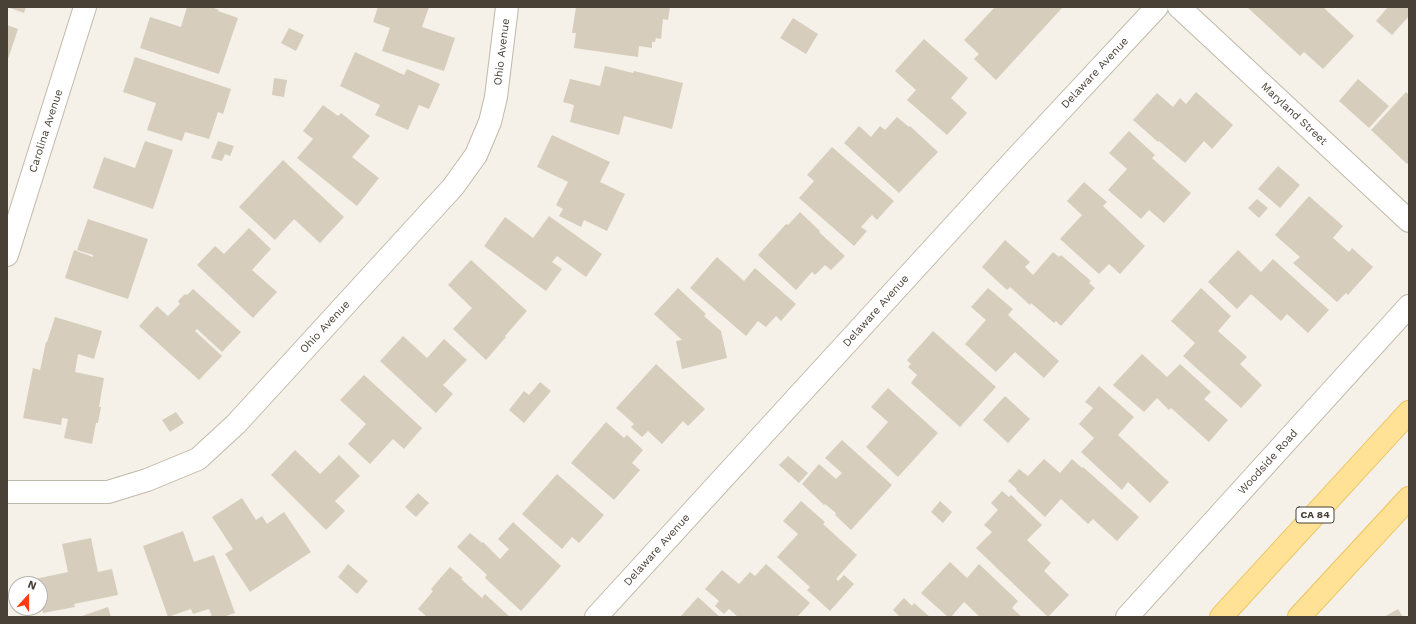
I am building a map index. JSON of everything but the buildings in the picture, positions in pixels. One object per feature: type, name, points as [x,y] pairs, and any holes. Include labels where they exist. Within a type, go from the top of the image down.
[{"type":"main road","name":"CA 84","points":[[1221,617],[1409,412]]},
{"type":"main road","points":[[1299,617],[1409,498]]},
{"type":"street","name":"Carolina Avenue","points":[[7,255],[85,7]]},
{"type":"street","name":"Ohio Avenue","points":[[7,492],[108,492],[115,490],[147,480],[198,459],[236,424],[453,188],[476,155],[490,122],[496,97],[507,7]]},
{"type":"street","name":"Delaware Avenue","points":[[596,617],[1017,157],[1157,7]]},
{"type":"street","name":"Maryland Street","points":[[1179,7],[1409,221]]},
{"type":"street","name":"Woodside Road","points":[[1127,617],[1409,306]]}]
